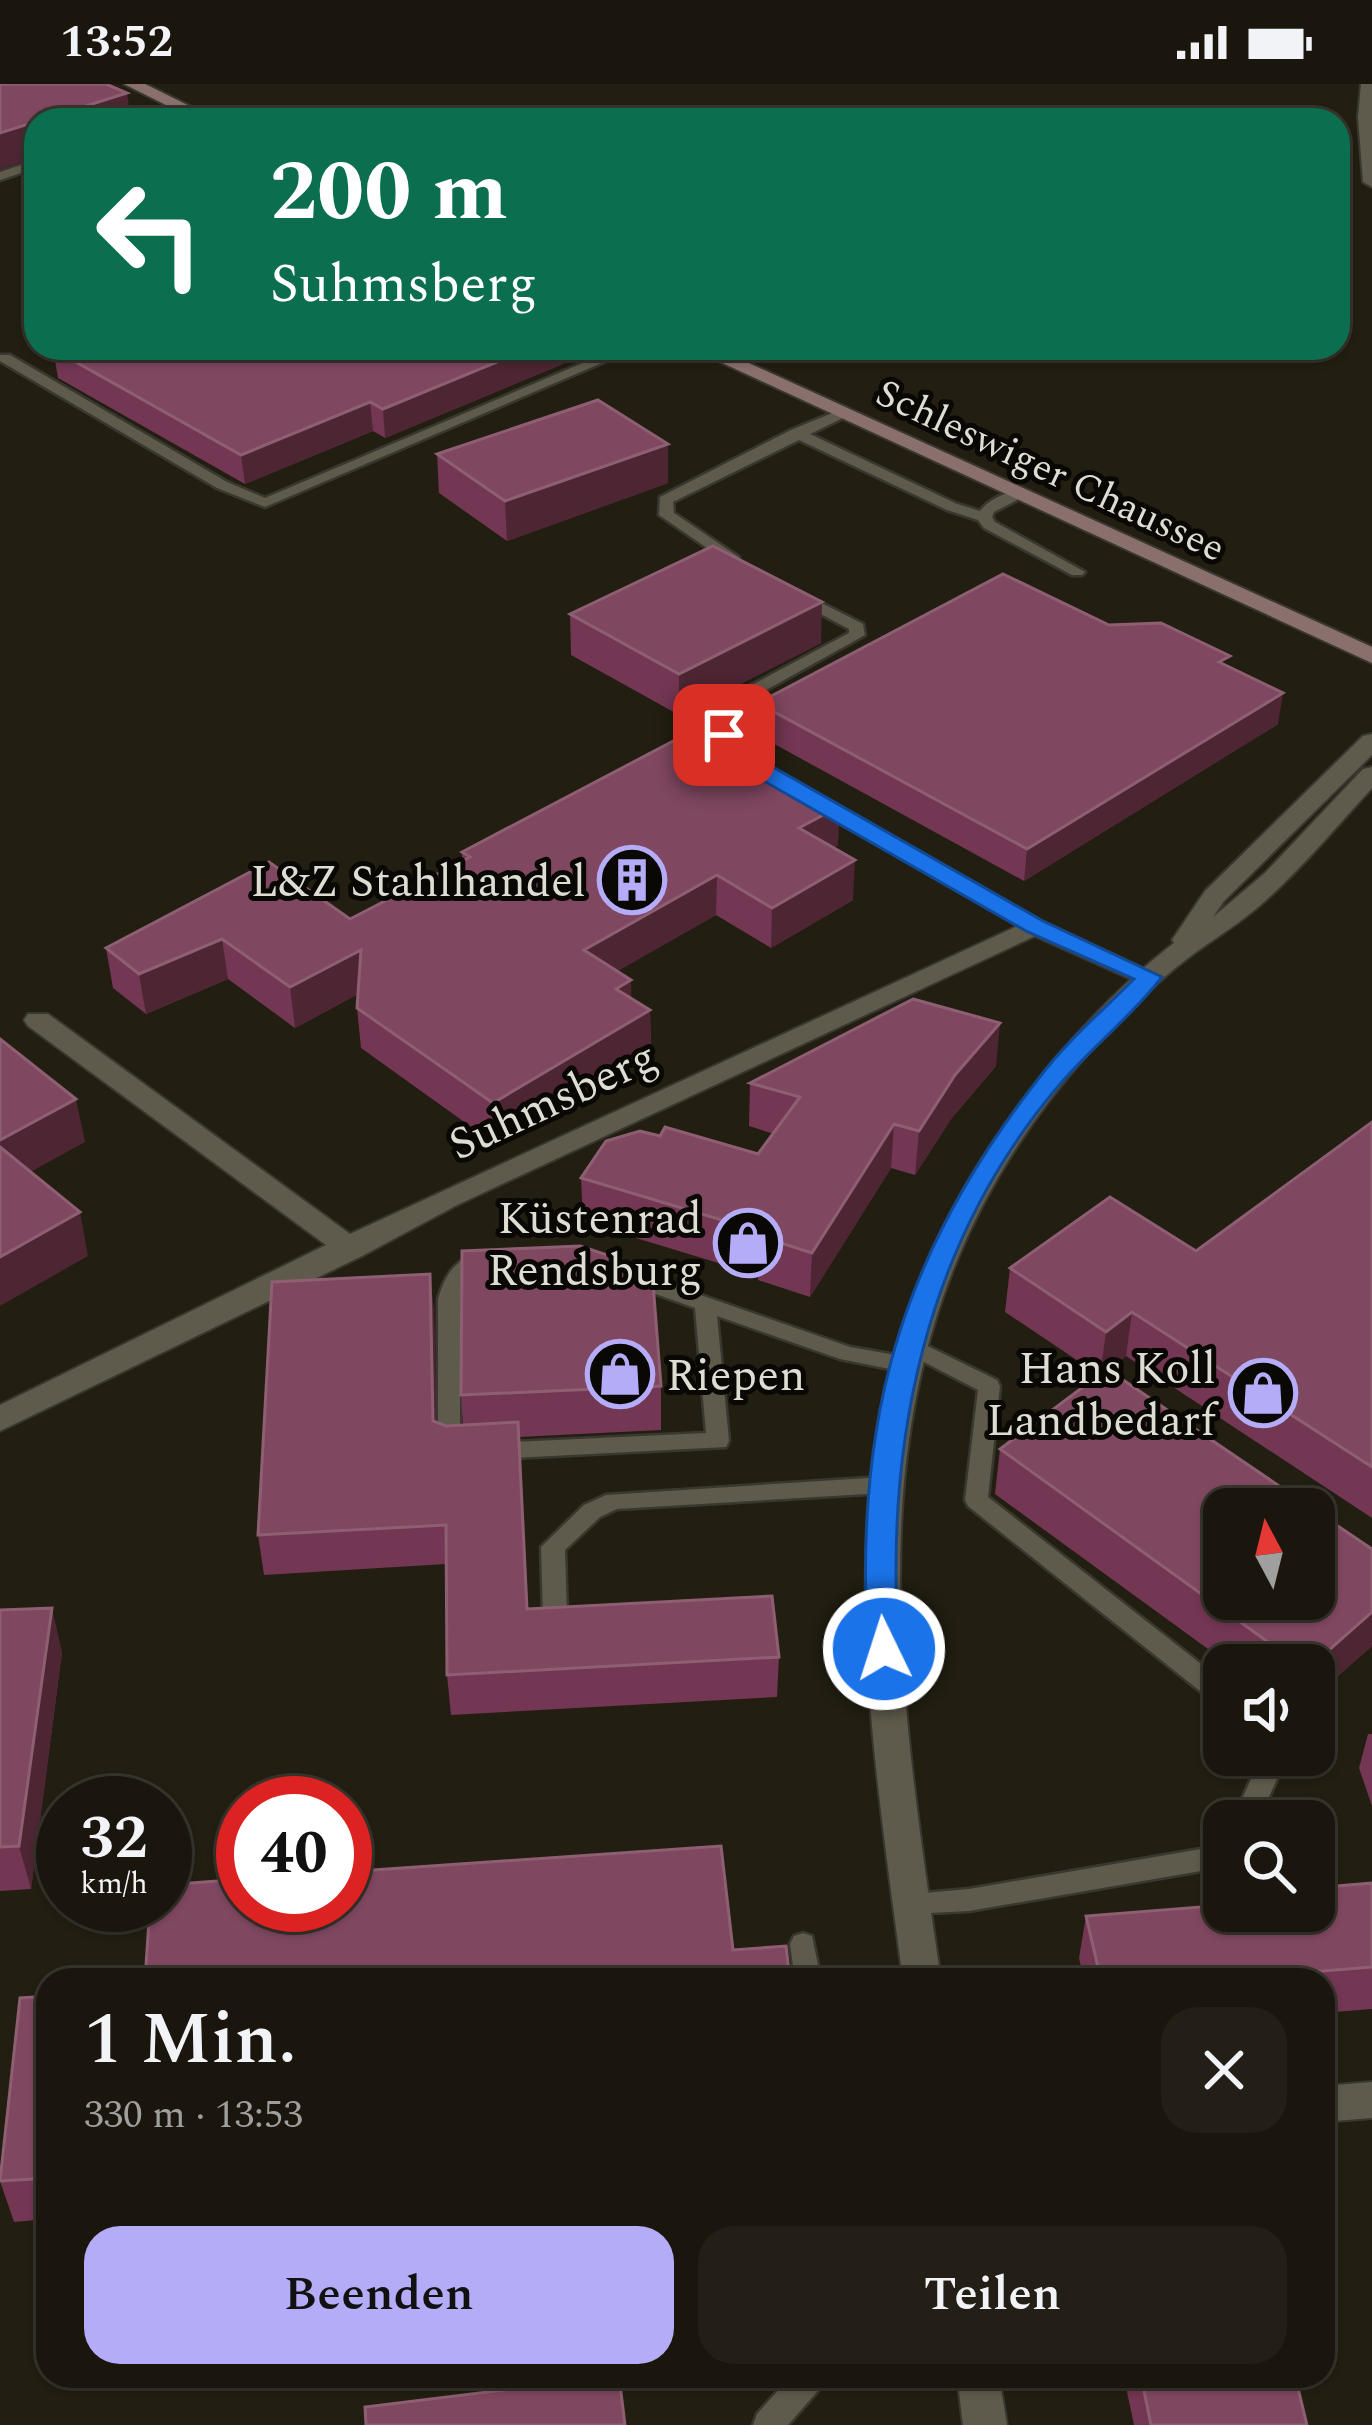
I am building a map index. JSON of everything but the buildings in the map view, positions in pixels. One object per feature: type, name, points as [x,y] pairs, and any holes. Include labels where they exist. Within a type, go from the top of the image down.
[{"type":"main road","points":[[132,84],[184,108]]},
{"type":"main road","name":"Schleswiger Chaussee","points":[[726,360],[1372,656]]},
{"type":"street","points":[[1370,84],[1366,117],[1372,182]]},
{"type":"street","points":[[1175,955],[1214,896],[1372,741]]},
{"type":"street","points":[[920,1968],[892,1764],[878,1572],[886,1444],[907,1354],[947,1238],[1001,1147],[1051,1079],[1150,977],[1240,909],[1372,774]]},
{"type":"street","points":[[1035,926],[1150,977]]},
{"type":"street","name":"Suhmsberg","points":[[0,1419],[447,1198],[1035,926]]},
{"type":"street","points":[[38,1020],[142,1091],[351,1249]]},
{"type":"street","points":[[1335,2103],[1372,2100]]},
{"type":"street","points":[[980,2388],[985,2425]]},
{"type":"lane","points":[[5,358],[222,485],[265,503],[599,360]]},
{"type":"lane","points":[[743,567],[667,515],[665,500],[842,413]]},
{"type":"lane","points":[[796,433],[952,508],[983,517],[989,525],[1077,572]]},
{"type":"lane","points":[[983,517],[988,509],[1018,494]]},
{"type":"lane","points":[[764,772],[744,760],[724,735],[724,707],[857,635],[856,627],[781,587]]},
{"type":"lane","points":[[806,796],[1035,926]]},
{"type":"lane","points":[[512,1252],[472,1261],[454,1275],[449,1299],[449,1453],[718,1441],[705,1302]]},
{"type":"lane","points":[[608,1270],[848,1354],[907,1354],[989,1386],[976,1500],[1203,1679]]},
{"type":"lane","points":[[556,1616],[554,1547],[592,1511],[614,1501],[883,1485]]},
{"type":"lane","points":[[911,1904],[969,1900],[1203,1860]]},
{"type":"lane","points":[[803,1944],[806,1968]]},
{"type":"lane","points":[[768,2425],[800,2388]]},
{"type":"place","name":"L&Z Stahlhandel","points":[[632,880]]},
{"type":"place","name":"Küstenrad Rendsburg","points":[[748,1243]]},
{"type":"place","name":"Riepen","points":[[620,1374]]},
{"type":"place","name":"Hans Koll Landbedarf","points":[[1263,1393]]},
{"type":"route","points":[[724,735],[744,760],[1035,926],[1150,977],[1051,1079],[1001,1147],[947,1238],[912,1331],[886,1444],[878,1572],[884,1649]]}]
